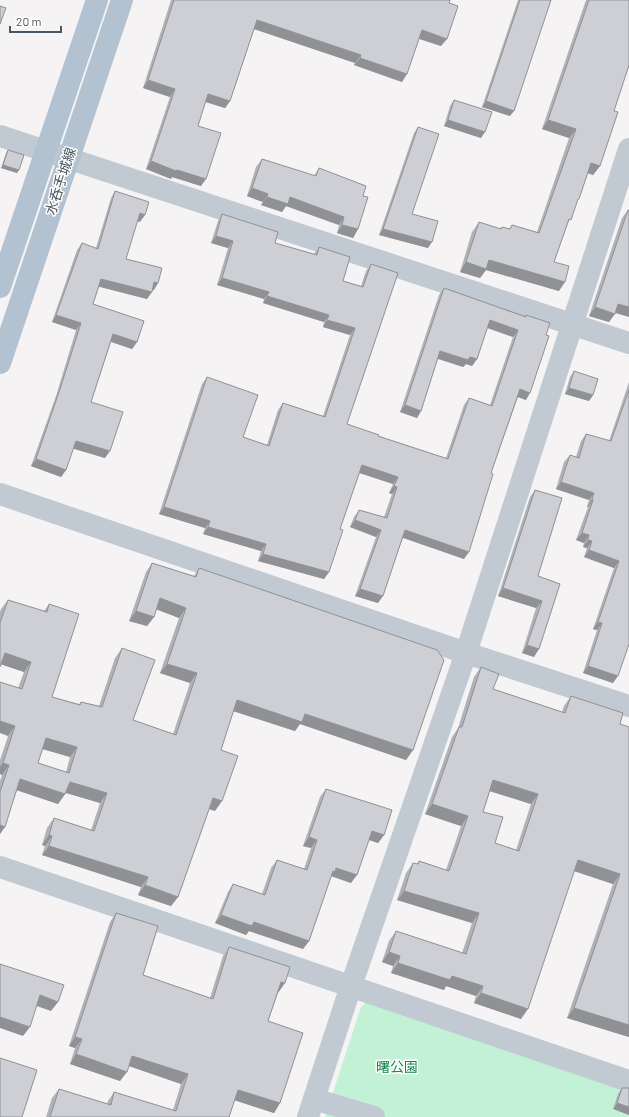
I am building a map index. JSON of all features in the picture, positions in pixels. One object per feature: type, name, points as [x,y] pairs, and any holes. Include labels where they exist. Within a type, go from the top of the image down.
[{"type":"main road","name":"水呑手城線","points":[[0,287],[97,0]]},
{"type":"main road","name":"水呑手城線","points":[[0,363],[122,0]]},
{"type":"street","points":[[0,136],[68,157],[629,343]]},
{"type":"street","points":[[374,1117],[311,1108],[351,986],[466,653],[629,148]]},
{"type":"street","points":[[0,494],[466,653],[629,706]]},
{"type":"street","points":[[0,867],[629,1081]]},
{"type":"green space","name":"曙公園","points":[[367,1002],[629,1091],[629,1117],[325,1117],[361,1007]]},
{"type":"building","points":[[174,0],[450,0],[449,3],[458,6],[447,39],[422,30],[407,74],[360,58],[361,55],[257,20],[230,101],[208,94],[198,126],[221,133],[206,179],[177,170],[176,171],[151,161],[175,89],[148,80]]},
{"type":"building","points":[[520,0],[551,0],[514,111],[486,101]]},
{"type":"building","points":[[589,0],[629,0],[629,65],[614,111],[618,112],[600,166],[591,163],[579,199],[571,220],[569,219],[554,262],[569,266],[565,282],[489,260],[486,269],[466,262],[479,222],[501,229],[502,227],[510,229],[512,225],[539,233],[576,129],[548,120]]},
{"type":"building","points":[[0,6],[6,8],[0,24]]},
{"type":"building","points":[[454,100],[492,112],[485,132],[448,120]]},
{"type":"building","points":[[418,127],[439,134],[412,214],[438,221],[432,242],[383,229]]},
{"type":"building","points":[[8,150],[24,155],[19,170],[3,165]]},
{"type":"building","points":[[262,159],[316,176],[319,168],[366,186],[363,196],[368,197],[358,229],[342,225],[344,217],[290,197],[288,204],[267,197],[268,194],[252,188]]},
{"type":"building","points":[[115,191],[149,202],[145,215],[140,213],[126,259],[162,268],[158,283],[154,282],[152,292],[101,279],[93,304],[144,321],[137,342],[113,334],[91,402],[123,412],[110,451],[76,441],[66,470],[36,459],[81,323],[56,315],[82,243],[98,249]]},
{"type":"building","points":[[628,210],[629,307],[618,304],[615,314],[595,307]]},
{"type":"building","points":[[222,214],[278,232],[275,243],[317,255],[319,247],[350,257],[343,281],[363,287],[371,264],[398,273],[347,424],[379,435],[378,436],[448,459],[469,398],[492,406],[518,330],[490,320],[477,359],[470,357],[468,360],[440,351],[421,411],[405,405],[444,288],[526,317],[526,315],[550,323],[546,335],[549,336],[530,393],[520,389],[491,473],[493,474],[469,552],[405,530],[383,596],[360,589],[381,530],[355,520],[359,510],[387,518],[397,487],[394,486],[398,477],[362,465],[340,529],[343,530],[329,572],[263,554],[266,544],[208,527],[210,521],[164,507],[207,377],[258,395],[243,437],[269,446],[283,403],[325,417],[355,328],[327,320],[329,315],[267,296],[269,292],[222,278],[233,241],[216,236]]},
{"type":"building","points":[[574,371],[598,379],[593,395],[569,388]]},
{"type":"building","points":[[629,390],[629,644],[618,676],[588,666],[602,623],[598,622],[619,561],[589,550],[592,541],[588,540],[589,535],[582,533],[594,493],[561,482],[570,455],[579,458],[586,434],[611,441]]},
{"type":"building","points":[[535,490],[562,498],[538,576],[560,584],[539,649],[527,645],[542,601],[503,588]]},
{"type":"building","points":[[152,563],[196,577],[199,568],[437,650],[444,660],[413,750],[305,714],[302,722],[237,700],[221,750],[238,756],[222,801],[213,798],[178,897],[145,885],[148,877],[49,846],[52,836],[49,835],[54,818],[94,831],[107,793],[70,782],[65,794],[20,779],[5,827],[0,825],[0,792],[9,765],[3,763],[15,726],[0,721],[0,682],[22,689],[31,662],[5,653],[0,667],[0,623],[8,600],[47,612],[49,604],[79,614],[52,697],[80,705],[81,702],[102,707],[122,648],[155,660],[133,720],[176,735],[197,673],[167,664],[186,608],[160,598],[154,617],[136,611]],"holes":[[[46,738],[77,747],[69,773],[38,763]]]},
{"type":"building","points":[[481,667],[499,674],[493,689],[565,713],[571,696],[623,713],[620,724],[629,727],[629,1025],[574,1008],[620,874],[578,860],[528,1009],[481,993],[483,986],[452,976],[450,980],[398,963],[400,956],[389,952],[396,931],[466,954],[479,913],[404,891],[413,863],[418,864],[419,861],[449,871],[468,816],[432,804],[459,727],[462,727]],"holes":[[[493,780],[538,794],[519,851],[495,843],[503,817],[483,812]]]},
{"type":"building","points":[[326,789],[392,810],[384,835],[372,831],[357,875],[336,868],[335,872],[333,871],[309,941],[254,922],[252,926],[221,915],[233,884],[265,895],[277,860],[307,870],[317,840],[309,837]]},
{"type":"building","points":[[116,913],[158,926],[143,975],[213,999],[229,947],[290,967],[285,983],[281,982],[268,1021],[303,1033],[280,1103],[238,1090],[229,1117],[50,1117],[59,1089],[111,1105],[114,1092],[176,1111],[188,1074],[132,1056],[127,1072],[76,1054],[82,1039],[75,1037]]},
{"type":"building","points":[[0,964],[64,985],[58,1002],[40,995],[30,1027],[0,1017]]},
{"type":"building","points":[[0,1058],[37,1070],[22,1117],[0,1117]]},
{"type":"building","points":[[622,1088],[629,1088],[629,1107],[617,1103]]}]
